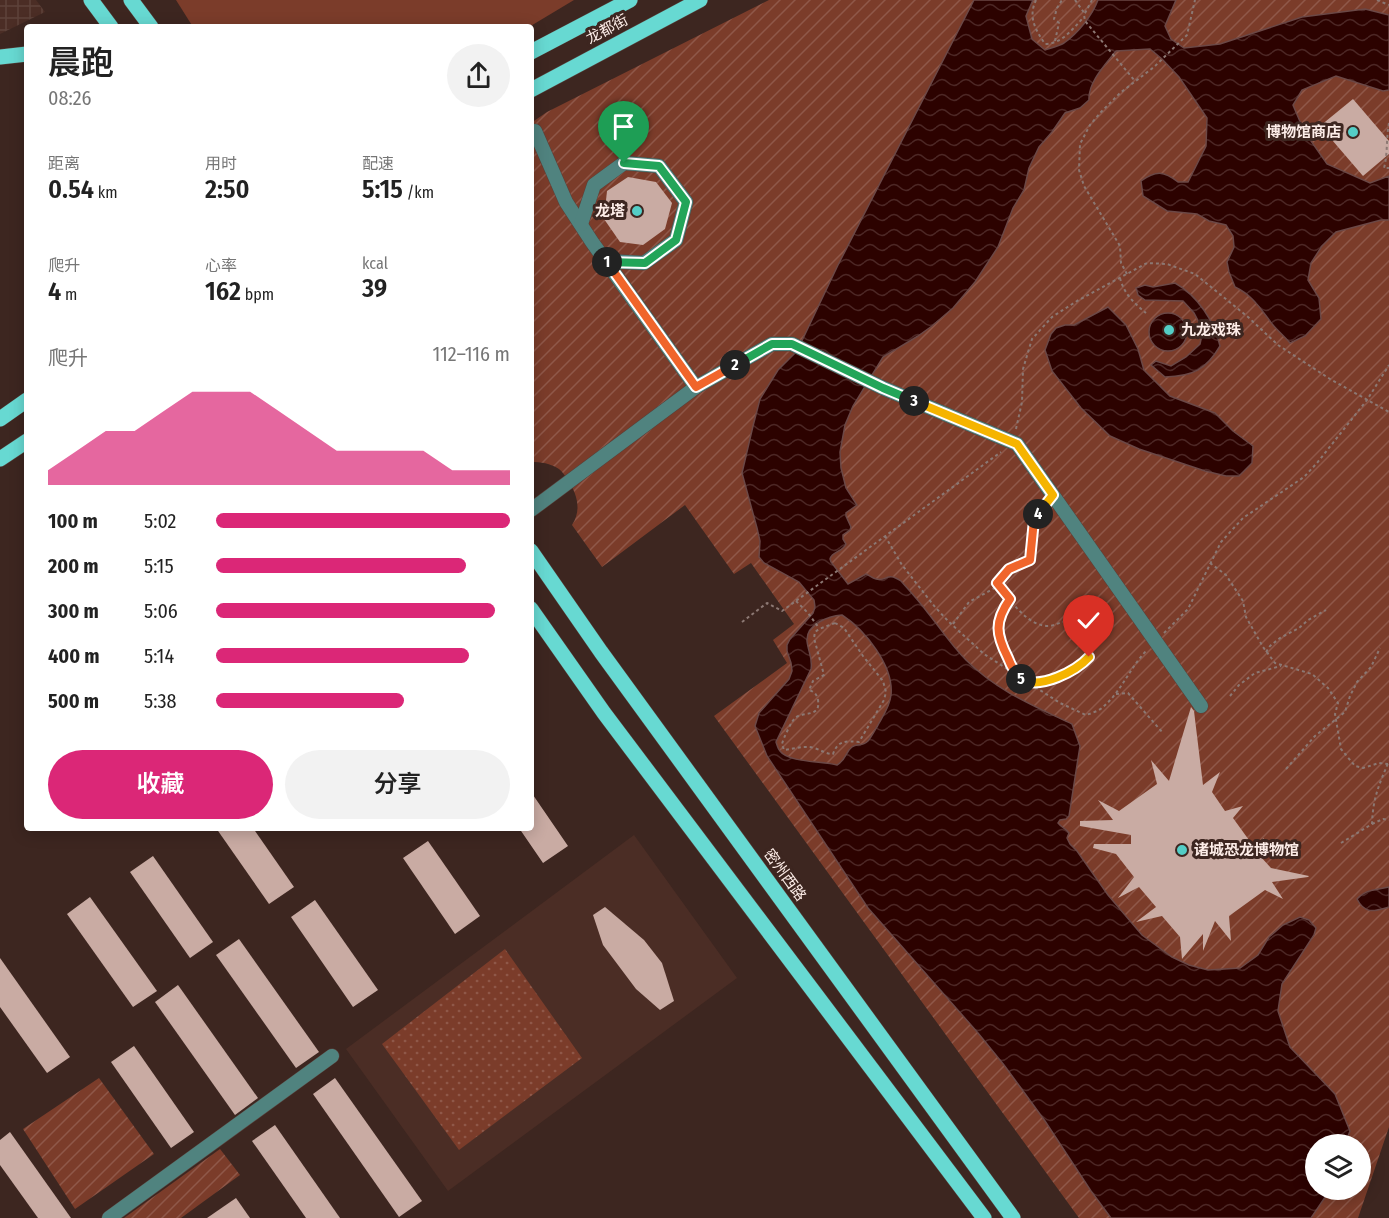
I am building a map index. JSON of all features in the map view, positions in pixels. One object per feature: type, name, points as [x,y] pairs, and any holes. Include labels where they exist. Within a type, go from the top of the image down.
[{"type":"main road","points":[[92,0],[109,24]]},
{"type":"main road","points":[[131,0],[149,24]]},
{"type":"main road","name":"龙都街","points":[[534,50],[630,0]]},
{"type":"main road","name":"龙都街","points":[[534,88],[700,0]]},
{"type":"main road","points":[[0,57],[24,54]]},
{"type":"main road","points":[[0,419],[24,402]]},
{"type":"main road","points":[[0,459],[24,443]]},
{"type":"main road","name":"密州西路","points":[[534,555],[601,652],[1012,1218]]},
{"type":"main road","points":[[534,613],[604,713],[984,1218]]},
{"type":"street","points":[[535,131],[567,202],[696,387]]},
{"type":"street","points":[[581,224],[594,185],[624,163],[659,166],[686,202],[676,240],[645,263],[606,261]]},
{"type":"street","points":[[534,508],[696,387],[772,344],[792,344],[883,388],[1017,444],[1201,706]]},
{"type":"street","points":[[109,1218],[332,1056]]},
{"type":"path","points":[[1036,0],[1033,6],[1032,22],[1045,44],[1054,43],[1067,35],[1085,17],[1092,0]]},
{"type":"path","points":[[1054,43],[1059,23],[1054,18],[1062,0]]},
{"type":"path","points":[[1075,0],[1115,57],[1136,81]]},
{"type":"path","points":[[1127,274],[1121,263],[1120,246],[1084,186],[1079,170],[1080,144],[1090,125],[1120,93],[1187,35],[1195,0]]},
{"type":"path","points":[[1377,0],[1389,5]]},
{"type":"path","points":[[1389,123],[1386,138],[1388,155],[1384,168],[1389,168]]},
{"type":"path","points":[[742,622],[767,603],[782,611],[1014,443],[1022,402],[1023,369],[1032,339],[1052,317],[1147,263],[1167,264],[1195,274],[1278,345],[1330,379],[1389,412]]},
{"type":"path","points":[[1120,278],[1123,288],[1132,301],[1146,313]]},
{"type":"path","points":[[885,536],[903,565],[935,607],[984,654],[1060,703],[1086,715],[1102,709],[1116,694],[1144,652],[1188,609],[1221,542],[1243,518],[1305,477],[1367,400],[1389,365]]},
{"type":"path","points":[[952,625],[969,602],[993,588],[1009,569],[1030,560],[1034,520],[1053,495]]},
{"type":"path","points":[[1210,562],[1226,575],[1243,601],[1246,617],[1275,663],[1312,674],[1328,688],[1338,703],[1335,714],[1341,749],[1355,766],[1363,768],[1388,763],[1372,805],[1372,824]]},
{"type":"path","points":[[997,583],[1031,621],[1048,626],[1063,622]]},
{"type":"path","points":[[1010,599],[1002,610],[998,639],[1019,678]]},
{"type":"path","points":[[797,600],[818,628]]},
{"type":"path","points":[[1266,652],[1280,638],[1326,610]]},
{"type":"path","points":[[835,623],[844,628],[883,681],[886,692],[884,700],[860,741],[842,742],[833,754],[803,747],[784,750],[782,744],[793,719],[814,712],[818,705],[818,698],[814,692],[809,690],[813,681],[824,675],[814,638],[818,628],[835,623]]},
{"type":"path","points":[[1286,769],[1315,736],[1345,712],[1357,682],[1371,667],[1380,648]]},
{"type":"path","points":[[1027,682],[1049,681],[1059,677],[1082,665],[1089,657]]},
{"type":"path","points":[[1230,696],[1239,685],[1255,673],[1283,666]]},
{"type":"path","points":[[1116,694],[1128,693],[1163,733]]},
{"type":"path","points":[[1341,843],[1372,824],[1383,819],[1389,820]]},
{"type":"shaded area","points":[[0,0],[36,0],[45,12],[0,34]]},
{"type":"shaded area","points":[[176,0],[574,0],[534,24],[191,24]]},
{"type":"shaded area","points":[[769,0],[1389,0],[1389,1127],[1371,1180],[1371,1134],[1305,1134],[1305,1200],[1364,1200],[1358,1218],[1079,1218],[714,716],[787,663],[773,640],[794,624],[751,563],[734,574],[685,505],[602,567],[572,525],[578,508],[574,491],[568,480],[556,467],[534,462],[534,121],[547,112]]},
{"type":"shaded area","points":[[634,835],[737,978],[448,1191],[346,1049]]},
{"type":"shaded area","points":[[505,949],[582,1058],[459,1150],[382,1044]]},
{"type":"shaded area","points":[[99,1078],[154,1154],[75,1209],[23,1129]]},
{"type":"shaded area","points":[[220,1149],[240,1175],[181,1218],[124,1218]]},
{"type":"water","points":[[974,0],[1033,0],[1026,16],[1032,39],[1045,50],[1062,44],[1074,34],[1084,24],[1098,0],[1176,0],[1165,26],[1171,39],[1184,48],[1220,44],[1302,17],[1365,9],[1389,15],[1389,90],[1383,91],[1336,76],[1302,90],[1293,105],[1304,131],[1327,164],[1370,183],[1389,176],[1389,220],[1336,232],[1322,246],[1311,263],[1308,280],[1319,298],[1321,319],[1305,336],[1290,343],[1252,299],[1235,287],[1227,262],[1234,247],[1233,236],[1226,225],[1209,221],[1197,214],[1167,211],[1143,196],[1141,181],[1151,175],[1160,173],[1178,182],[1188,182],[1206,146],[1207,118],[1179,77],[1150,49],[1116,51],[1094,80],[1089,100],[1080,108],[1065,113],[1039,147],[1029,168],[1024,190],[1013,208],[998,247],[975,282],[953,308],[932,326],[883,357],[853,406],[845,425],[840,452],[846,488],[857,505],[846,513],[851,527],[843,535],[846,544],[830,559],[848,584],[866,574],[880,580],[892,577],[901,581],[956,649],[978,671],[1016,697],[1072,724],[1080,746],[1069,816],[1058,823],[1067,830],[1070,844],[1108,895],[1142,935],[1172,957],[1208,970],[1240,968],[1258,955],[1269,937],[1283,925],[1300,917],[1309,920],[1316,928],[1314,935],[1282,984],[1278,1011],[1290,1047],[1335,1094],[1350,1131],[1349,1134],[1305,1134],[1305,1200],[1323,1200],[1311,1218],[1111,1218],[1004,1065],[868,908],[767,756],[755,726],[759,713],[789,679],[792,671],[787,645],[813,613],[815,607],[814,600],[799,582],[764,563],[759,557],[760,541],[742,473],[760,399],[778,370],[797,351],[838,265]],"holes":[[[842,615],[860,630],[883,661],[891,684],[889,703],[873,733],[864,744],[852,747],[837,765],[798,760],[784,755],[776,742],[811,669],[807,641],[810,630],[825,619]]]},
{"type":"water","points":[[1175,283],[1191,295],[1204,310],[1218,337],[1220,346],[1209,361],[1198,370],[1165,377],[1151,365],[1156,361],[1171,366],[1186,357],[1200,344],[1203,330],[1194,313],[1183,301],[1145,300],[1138,295],[1136,288],[1145,285],[1153,287]]},
{"type":"water","points":[[1108,307],[1126,325],[1138,349],[1144,370],[1170,396],[1215,413],[1253,446],[1252,463],[1239,476],[1226,476],[1205,471],[1139,449],[1110,436],[1081,408],[1052,371],[1045,350],[1056,328],[1074,325]]},
{"type":"water","points":[[1168,313],[1182,318],[1187,332],[1182,346],[1168,351],[1154,346],[1149,332],[1154,318]]},
{"type":"water","points":[[1389,887],[1389,907],[1367,910],[1357,899],[1367,892]]},
{"type":"building","name":"博物馆商店","points":[[1353,99],[1389,141],[1389,154],[1363,176],[1320,126]]},
{"type":"building","name":"龙塔","points":[[628,177],[656,182],[672,203],[665,229],[643,245],[620,242],[604,219],[607,191]]},
{"type":"building","name":"诸城恐龙博物馆","points":[[1191,707],[1194,711],[1203,785],[1220,772],[1212,792],[1225,811],[1243,806],[1233,818],[1254,847],[1264,838],[1260,856],[1271,868],[1309,876],[1272,882],[1283,899],[1265,890],[1229,916],[1231,941],[1215,921],[1203,951],[1203,934],[1182,959],[1180,937],[1162,916],[1136,922],[1156,907],[1139,887],[1118,898],[1134,877],[1116,854],[1093,848],[1094,844],[1131,844],[1131,835],[1080,826],[1080,821],[1113,820],[1098,800],[1119,811],[1157,784],[1151,760],[1169,781]]},
{"type":"building","points":[[534,796],[568,846],[543,863],[521,831],[534,831]]},
{"type":"building","points":[[218,831],[255,831],[294,887],[269,904]]},
{"type":"building","points":[[428,841],[480,916],[455,934],[403,858]]},
{"type":"building","points":[[153,856],[213,942],[190,958],[130,872]]},
{"type":"building","points":[[90,897],[157,991],[133,1007],[67,914]]},
{"type":"building","points":[[315,900],[378,990],[353,1007],[291,917]]},
{"type":"building","points":[[605,907],[644,940],[662,963],[674,1001],[660,1010],[636,989],[603,945],[593,915]]},
{"type":"building","points":[[239,939],[319,1052],[296,1068],[216,955]]},
{"type":"building","points":[[0,958],[70,1057],[47,1073],[0,1007]]},
{"type":"building","points":[[178,985],[258,1098],[235,1115],[155,1002]]},
{"type":"building","points":[[134,1046],[194,1132],[171,1148],[111,1062]]},
{"type":"building","points":[[335,1078],[422,1201],[399,1217],[313,1094]]},
{"type":"building","points":[[275,1125],[340,1218],[306,1218],[252,1141]]},
{"type":"building","points":[[10,1132],[71,1218],[38,1218],[0,1165],[0,1140]]},
{"type":"building","points":[[236,1198],[250,1218],[207,1218]]},
{"type":"place","name":"博物馆商店","points":[[1353,132]]},
{"type":"place","name":"龙塔","points":[[637,211]]},
{"type":"place","name":"九龙戏珠","points":[[1169,330]]},
{"type":"place","name":"诸城恐龙博物馆","points":[[1182,850]]},
{"type":"route","points":[[624,163],[659,166],[686,202],[676,240],[645,263],[606,261],[696,387],[772,344],[792,344],[883,388],[1017,444],[1053,495],[1034,520],[1030,560],[1009,569],[997,583],[1010,599],[1002,610],[998,639],[1019,678],[1027,682],[1049,681],[1059,677],[1082,665],[1089,657]]}]
